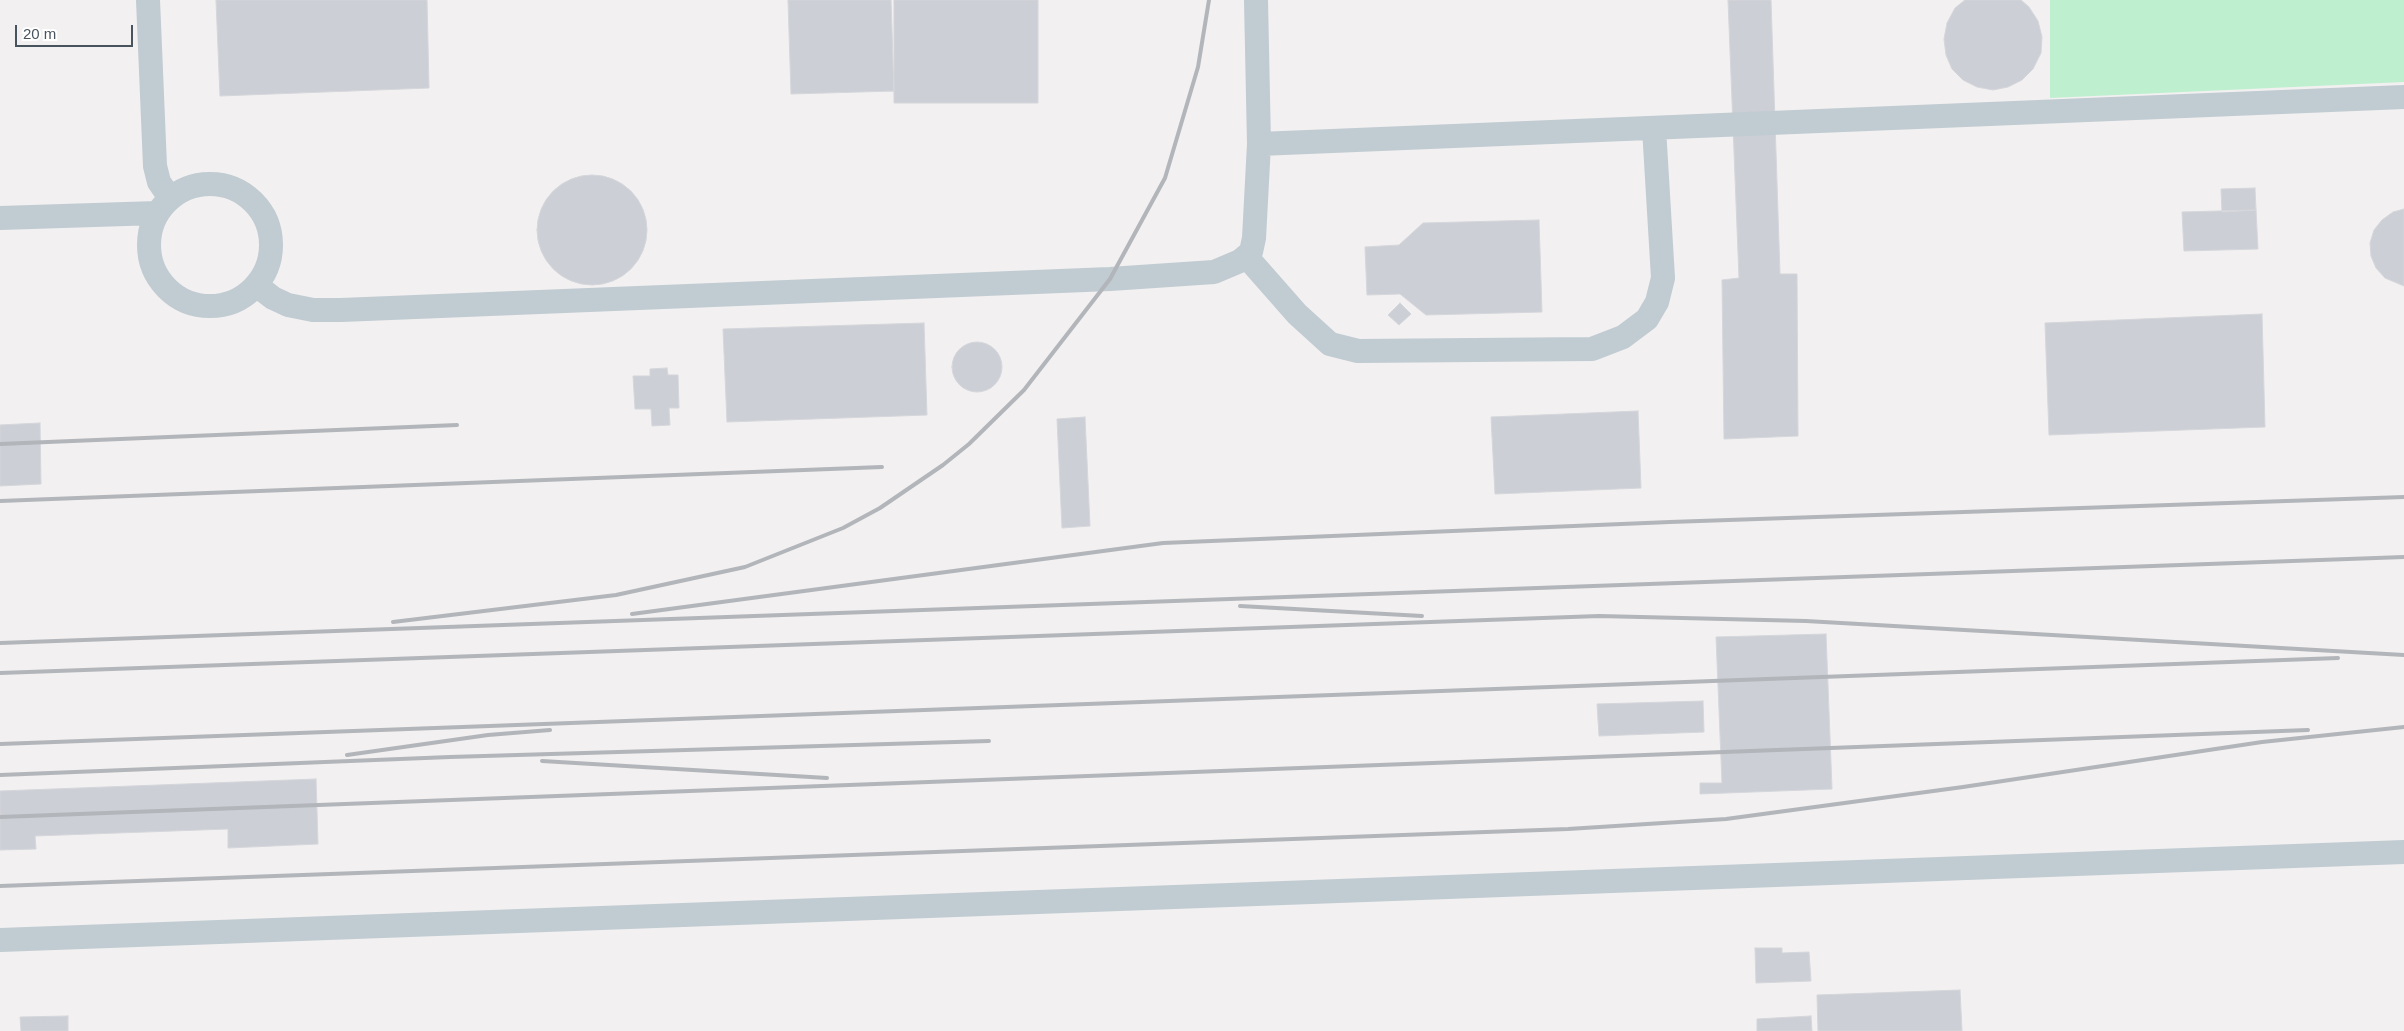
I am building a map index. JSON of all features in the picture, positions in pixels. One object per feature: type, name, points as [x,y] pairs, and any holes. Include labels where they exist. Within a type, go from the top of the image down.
[{"type":"lane","points":[[148,0],[155,166],[164,206]]},
{"type":"lane","points":[[256,285],[273,298],[288,305],[313,310],[341,310],[1129,278],[1214,272],[1251,252],[1254,238],[1259,144],[1256,0]]},
{"type":"lane","points":[[1259,144],[2404,97]]},
{"type":"lane","points":[[1246,256],[1297,314],[1330,344],[1358,351],[1592,349],[1623,337],[1648,319],[1657,302],[1663,278],[1654,128]]},
{"type":"lane","points":[[208,184],[228,186],[251,200],[260,210],[269,228],[271,248],[267,268],[256,285],[240,298],[212,305],[202,305],[182,299],[166,287],[155,271],[149,252],[150,232],[164,206],[188,188],[208,184]]},
{"type":"lane","points":[[0,218],[164,206]]},
{"type":"lane","points":[[0,940],[2404,852]]},
{"type":"green space","points":[[2050,0],[2404,0],[2404,82],[2050,98]]},
{"type":"building","points":[[216,0],[427,0],[429,88],[220,96]]},
{"type":"building","points":[[788,0],[891,0],[894,91],[791,94]]},
{"type":"building","points":[[894,0],[1038,0],[1038,103],[894,103]]},
{"type":"building","points":[[1728,0],[1771,0],[1780,274],[1797,274],[1798,436],[1724,439],[1722,280],[1739,278]]},
{"type":"building","points":[[1965,0],[2021,0],[2029,7],[2038,21],[2042,37],[2041,53],[2033,69],[2022,80],[2008,87],[1993,90],[1977,87],[1963,80],[1952,69],[1946,55],[1944,39],[1947,23],[1955,8]]},
{"type":"building","points":[[592,175],[613,179],[631,191],[643,209],[647,230],[643,251],[631,269],[613,281],[592,285],[571,281],[553,269],[541,251],[537,230],[541,209],[553,191],[571,179]]},
{"type":"building","points":[[2255,188],[2256,210],[2222,212],[2221,189]]},
{"type":"building","points":[[2404,209],[2404,286],[2385,278],[2376,268],[2371,256],[2370,243],[2374,230],[2382,220],[2393,212]]},
{"type":"building","points":[[2256,210],[2258,249],[2184,251],[2182,212]]},
{"type":"building","points":[[1539,220],[1542,312],[1426,315],[1400,294],[1367,295],[1365,247],[1399,245],[1423,223]]},
{"type":"building","points":[[1400,303],[1411,314],[1399,325],[1388,315]]},
{"type":"building","points":[[2262,314],[2265,427],[2049,435],[2045,323]]},
{"type":"building","points":[[924,323],[927,415],[727,422],[723,329]]},
{"type":"building","points":[[972,342],[982,342],[995,349],[1002,362],[1002,372],[995,385],[982,392],[972,392],[963,388],[956,381],[952,372],[952,362],[956,353],[963,346]]},
{"type":"building","points":[[667,368],[668,375],[678,375],[679,408],[669,408],[670,425],[652,426],[651,409],[635,409],[633,376],[650,376],[650,369]]},
{"type":"building","points":[[1638,411],[1641,488],[1495,494],[1491,417]]},
{"type":"building","points":[[1085,417],[1090,526],[1062,528],[1057,419]]},
{"type":"building","points":[[40,423],[41,484],[0,486],[0,425]]},
{"type":"building","points":[[1826,634],[1832,789],[1700,794],[1700,783],[1722,783],[1716,637]]},
{"type":"building","points":[[1703,701],[1704,732],[1599,736],[1597,704]]},
{"type":"building","points":[[316,779],[318,844],[228,848],[228,829],[35,836],[36,849],[0,850],[0,791]]},
{"type":"building","points":[[1755,948],[1782,948],[1782,953],[1809,952],[1811,981],[1756,983]]},
{"type":"building","points":[[1960,990],[1962,1031],[1818,1031],[1817,995]]},
{"type":"building","points":[[68,1016],[68,1031],[21,1031],[20,1017]]},
{"type":"building","points":[[1811,1016],[1812,1031],[1757,1031],[1757,1019]]},
{"type":"railway","points":[[393,622],[616,595],[745,567],[843,528],[880,508],[943,465],[969,444],[1024,390],[1110,279],[1165,178],[1198,67],[1209,0]]},
{"type":"railway","points":[[0,444],[457,425]]},
{"type":"railway","points":[[0,501],[882,467]]},
{"type":"railway","points":[[632,614],[1163,543],[1670,522],[2404,497]]},
{"type":"railway","points":[[0,643],[2404,557]]},
{"type":"railway","points":[[1240,606],[1422,616]]},
{"type":"railway","points":[[0,673],[1599,616],[1806,621],[2404,655]]},
{"type":"railway","points":[[0,744],[2338,658]]},
{"type":"railway","points":[[0,886],[1568,829],[1726,819],[1963,787],[2262,742],[2404,727]]},
{"type":"railway","points":[[347,755],[488,735],[550,730]]},
{"type":"railway","points":[[0,817],[2308,730]]},
{"type":"railway","points":[[0,775],[450,757],[989,741]]},
{"type":"railway","points":[[542,761],[827,778]]}]
